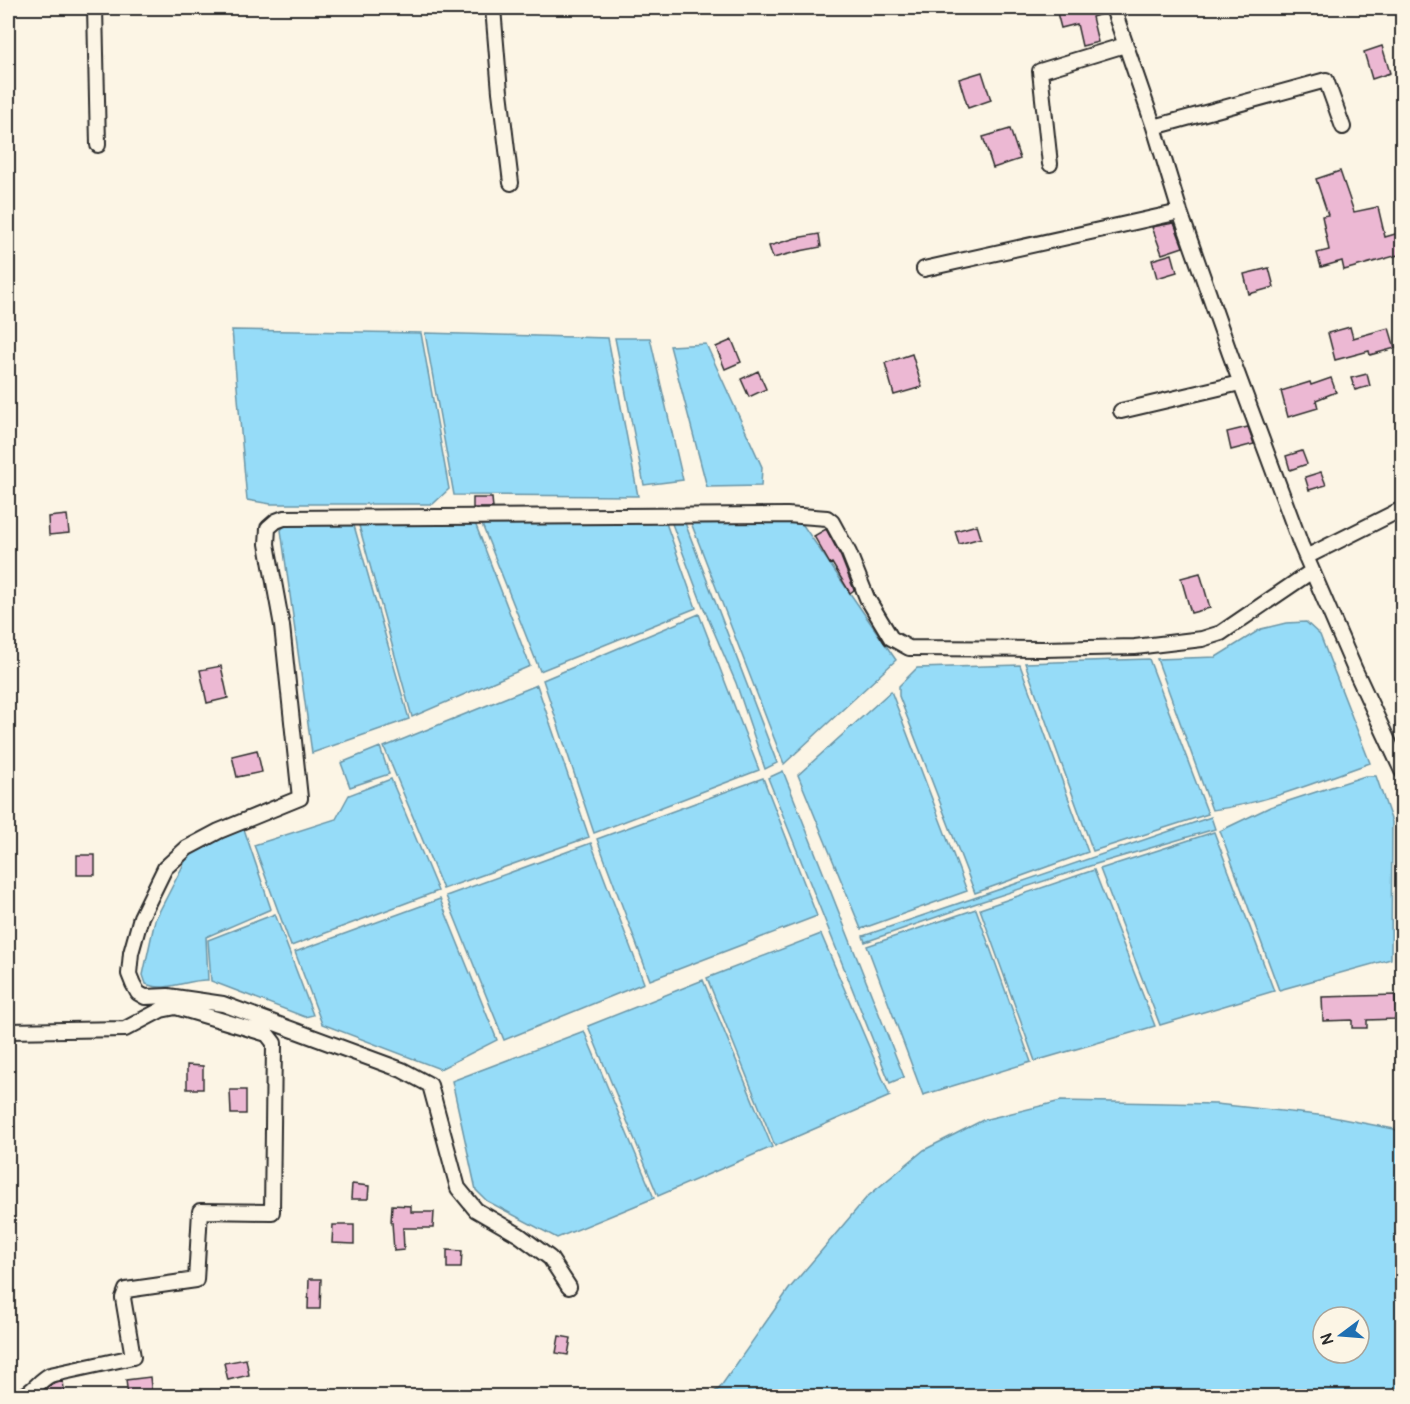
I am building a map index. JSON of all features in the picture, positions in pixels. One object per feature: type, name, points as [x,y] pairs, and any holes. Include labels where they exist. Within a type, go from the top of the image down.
[{"type":"street","points":[[94,8],[98,145]]},
{"type":"street","points":[[493,8],[511,183]]},
{"type":"street","points":[[1113,8],[1154,127],[1180,212],[1240,383],[1306,557],[1402,771]]},
{"type":"street","points":[[1050,164],[1040,71],[1125,45]]},
{"type":"street","points":[[1154,127],[1326,80],[1343,128]]},
{"type":"street","points":[[924,269],[1180,212]]},
{"type":"street","points":[[1121,411],[1240,383]]},
{"type":"street","points":[[1306,557],[1402,509]]},
{"type":"street","points":[[569,1287],[550,1258],[519,1235],[476,1210],[458,1188],[430,1085],[402,1071],[224,1004],[168,996],[145,996],[138,993],[129,974],[131,953],[141,917],[165,868],[187,848],[219,831],[300,798],[282,626],[267,544],[268,528],[276,520],[284,518],[787,515],[827,518],[832,522],[849,553],[867,598],[891,638],[909,648],[1135,647],[1202,639],[1221,633],[1312,571]]},
{"type":"street","points":[[8,1032],[125,1029],[160,1010],[176,1006],[267,1034],[274,1043],[272,1212],[200,1211],[196,1280],[126,1290],[123,1298],[133,1358],[50,1375],[42,1380],[33,1391],[23,1396]]},
{"type":"water","points":[[232,330],[421,333],[449,489],[433,504],[271,504],[247,500]]},
{"type":"water","points":[[425,333],[608,338],[638,496],[454,495]]},
{"type":"water","points":[[615,338],[650,338],[683,480],[644,485]]},
{"type":"water","points":[[706,344],[762,467],[761,486],[707,487],[670,346]]},
{"type":"water","points":[[789,518],[803,525],[896,660],[784,764],[690,520]]},
{"type":"water","points":[[671,521],[685,523],[777,763],[765,769],[736,683],[702,604]]},
{"type":"water","points":[[353,522],[409,719],[312,753],[281,530],[286,523]]},
{"type":"water","points":[[358,522],[475,523],[530,666],[412,717]]},
{"type":"water","points":[[481,522],[666,523],[696,608],[540,671]]},
{"type":"water","points":[[699,614],[759,770],[594,833],[543,680]]},
{"type":"water","points":[[1306,622],[1320,635],[1370,763],[1272,797],[1212,810],[1157,659],[1216,657],[1261,629],[1286,623]]},
{"type":"water","points":[[1149,659],[1208,814],[1093,851],[1025,663]]},
{"type":"water","points":[[1020,665],[1088,852],[975,893],[899,696],[899,686],[917,668]]},
{"type":"water","points":[[537,685],[589,837],[443,889],[384,747]]},
{"type":"water","points":[[891,691],[967,891],[861,929],[798,775]]},
{"type":"water","points":[[380,747],[389,774],[350,787],[341,763]]},
{"type":"water","points":[[783,771],[904,1077],[890,1083],[768,778]]},
{"type":"water","points":[[1365,776],[1376,776],[1392,822],[1391,959],[1279,990],[1220,831],[1270,807]]},
{"type":"water","points":[[763,778],[817,916],[650,980],[597,839]]},
{"type":"water","points":[[391,779],[438,891],[291,946],[254,845],[336,819],[349,795]]},
{"type":"water","points":[[1211,817],[1215,829],[1096,864],[865,942],[863,936]]},
{"type":"water","points":[[244,829],[271,909],[206,937],[208,980],[161,987],[146,984],[143,975],[155,920],[190,852]]},
{"type":"water","points":[[1214,832],[1274,991],[1160,1025],[1100,869]]},
{"type":"water","points":[[591,843],[644,983],[504,1040],[446,896]]},
{"type":"water","points":[[1094,870],[1155,1026],[1035,1061],[980,909]]},
{"type":"water","points":[[440,899],[497,1040],[440,1069],[322,1024],[295,952]]},
{"type":"water","points":[[976,909],[1031,1062],[923,1095],[867,946]]},
{"type":"water","points":[[275,914],[313,1015],[305,1017],[211,981],[208,940]]},
{"type":"water","points":[[821,934],[890,1096],[775,1146],[707,978]]},
{"type":"water","points":[[703,980],[772,1147],[658,1196],[588,1026]]},
{"type":"water","points":[[584,1031],[654,1198],[557,1238],[487,1201],[476,1190],[452,1081]]},
{"type":"water","points":[[1061,1101],[1216,1104],[1327,1116],[1394,1129],[1402,1133],[1402,1396],[708,1396],[719,1389],[789,1289],[867,1197],[924,1150],[983,1120]]},
{"type":"building","points":[[1104,8],[1105,13],[1092,17],[1098,42],[1082,46],[1077,24],[1061,28],[1056,9]]},
{"type":"building","points":[[1382,46],[1390,73],[1372,79],[1364,52]]},
{"type":"building","points":[[982,72],[991,100],[968,108],[959,79]]},
{"type":"building","points":[[1010,129],[1020,159],[993,168],[983,137]]},
{"type":"building","points":[[1340,171],[1354,212],[1378,207],[1385,237],[1402,232],[1402,254],[1344,270],[1342,261],[1321,267],[1317,253],[1329,250],[1322,216],[1328,215],[1316,179]]},
{"type":"building","points":[[1174,223],[1183,247],[1162,254],[1152,227]]},
{"type":"building","points":[[819,234],[821,247],[773,258],[769,246]]},
{"type":"building","points":[[1172,254],[1177,272],[1157,278],[1152,260]]},
{"type":"building","points":[[1269,268],[1274,287],[1249,294],[1244,274]]},
{"type":"building","points":[[1350,327],[1353,338],[1389,328],[1395,348],[1370,355],[1369,351],[1335,360],[1328,333]]},
{"type":"building","points":[[732,340],[741,362],[725,369],[716,347]]},
{"type":"building","points":[[912,354],[922,387],[894,395],[885,363]]},
{"type":"building","points":[[758,371],[766,389],[749,397],[741,379]]},
{"type":"building","points":[[1367,374],[1370,386],[1355,390],[1351,378]]},
{"type":"building","points":[[1331,378],[1336,392],[1316,400],[1318,408],[1288,417],[1281,391]]},
{"type":"building","points":[[1248,427],[1254,444],[1231,450],[1227,432]]},
{"type":"building","points":[[1302,451],[1307,464],[1290,470],[1286,456]]},
{"type":"building","points":[[1321,472],[1326,485],[1309,490],[1305,477]]},
{"type":"building","points":[[473,498],[492,498],[493,508],[473,508]]},
{"type":"building","points":[[67,515],[69,533],[49,535],[48,517]]},
{"type":"building","points":[[977,525],[981,538],[959,544],[955,531]]},
{"type":"building","points":[[826,529],[841,557],[854,590],[850,593],[814,536]]},
{"type":"building","points":[[1200,573],[1210,608],[1191,613],[1181,578]]},
{"type":"building","points":[[221,666],[228,698],[207,703],[200,670]]},
{"type":"building","points":[[257,750],[262,772],[237,777],[232,756]]},
{"type":"building","points":[[77,855],[95,855],[95,875],[77,875]]},
{"type":"building","points":[[1395,995],[1396,1019],[1367,1020],[1367,1028],[1352,1028],[1352,1020],[1323,1021],[1322,997]]},
{"type":"building","points":[[187,1065],[203,1066],[203,1089],[187,1089]]},
{"type":"building","points":[[230,1090],[246,1090],[246,1114],[231,1114]]},
{"type":"building","points":[[352,1184],[369,1186],[368,1199],[351,1199]]},
{"type":"building","points":[[392,1205],[411,1206],[411,1212],[434,1212],[433,1228],[403,1228],[404,1250],[394,1251]]},
{"type":"building","points":[[333,1225],[354,1225],[354,1244],[332,1243]]},
{"type":"building","points":[[447,1250],[462,1251],[461,1268],[447,1268]]},
{"type":"building","points":[[309,1279],[321,1279],[320,1309],[308,1309]]},
{"type":"building","points":[[559,1336],[571,1338],[568,1355],[556,1353]]},
{"type":"building","points":[[246,1359],[249,1375],[228,1380],[224,1363]]},
{"type":"building","points":[[150,1377],[152,1396],[128,1396],[126,1380]]},
{"type":"building","points":[[63,1381],[65,1396],[42,1396],[42,1393],[51,1385]]}]
